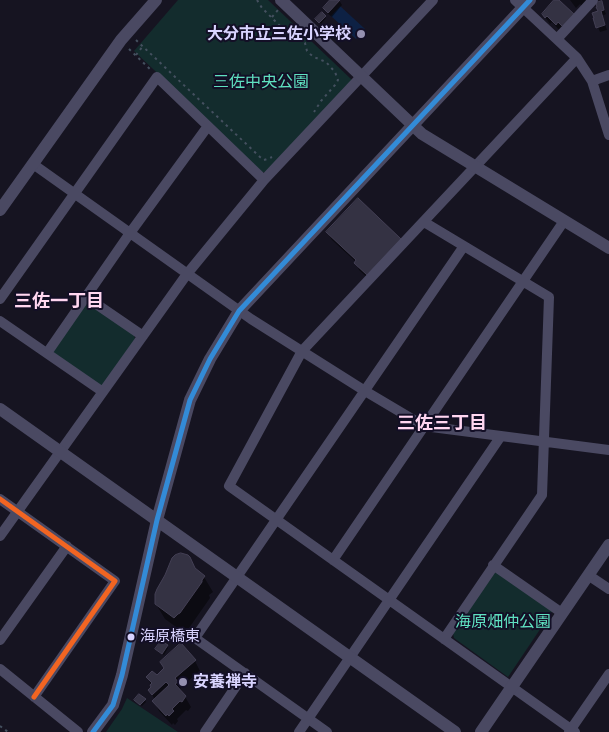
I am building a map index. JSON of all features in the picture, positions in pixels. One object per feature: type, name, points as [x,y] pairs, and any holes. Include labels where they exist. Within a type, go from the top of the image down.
[{"type":"street","points":[[0,210],[121,40],[156,0]]},
{"type":"street","points":[[0,536],[187,274],[264,180],[434,0]]},
{"type":"street","points":[[557,39],[593,0]]},
{"type":"street","points":[[93,732],[113,705],[122,675],[157,520],[190,400],[210,358],[239,311],[413,126],[523,3],[577,58],[592,81],[609,135]]},
{"type":"street","points":[[280,4],[361,76],[422,134],[609,248]]},
{"type":"street","points":[[577,58],[302,351],[230,486],[572,731],[609,674]]},
{"type":"street","points":[[592,81],[609,75]]},
{"type":"street","points":[[0,299],[157,78],[264,180]]},
{"type":"street","points":[[47,353],[130,233],[208,126]]},
{"type":"street","points":[[33,164],[239,311],[364,391],[424,426],[609,450]]},
{"type":"street","points":[[333,560],[564,220]]},
{"type":"street","points":[[424,222],[549,297],[542,495],[444,639]]},
{"type":"street","points":[[327,732],[195,638],[464,246]]},
{"type":"street","points":[[86,297],[143,336]]},
{"type":"street","points":[[0,321],[103,392]]},
{"type":"street","points":[[0,409],[455,732]]},
{"type":"street","points":[[299,732],[501,436]]},
{"type":"street","points":[[0,499],[115,581],[34,697]]},
{"type":"street","points":[[481,732],[609,544]]},
{"type":"street","points":[[0,640],[66,546]]},
{"type":"street","points":[[493,565],[562,613]]},
{"type":"street","points":[[588,575],[609,589]]},
{"type":"street","points":[[0,669],[78,732]]},
{"type":"street","points":[[205,732],[245,673]]},
{"type":"path","points":[[257,0],[262,8],[281,27],[294,33],[305,44],[310,54],[326,62],[337,74],[338,80],[335,85],[312,115]]},
{"type":"path","points":[[272,17],[280,4]]},
{"type":"path","points":[[136,40],[260,157],[264,160],[276,153]]},
{"type":"path","points":[[136,55],[143,46]]},
{"type":"path","points":[[129,49],[155,73],[157,78]]},
{"type":"path","points":[[0,726],[8,732]]},
{"type":"green space","name":"三佐中央公園","points":[[178,0],[268,0],[352,80],[266,172],[262,172],[134,51]]},
{"type":"green space","points":[[85,304],[90,304],[134,335],[135,339],[103,385],[98,385],[53,353],[53,349]]},
{"type":"green space","name":"海原畑仲公園","points":[[494,573],[497,573],[553,610],[508,677],[454,638],[453,633]]},
{"type":"green space","points":[[127,698],[178,732],[106,732],[122,709]]},
{"type":"water","points":[[340,6],[365,29],[356,39],[331,16]]},
{"type":"building","points":[[330,0],[340,0],[328,13],[323,8]]},
{"type":"building","points":[[554,0],[559,0],[575,15],[563,27],[558,22],[556,25],[547,16],[545,18],[542,14]]},
{"type":"building","points":[[602,1],[604,10],[601,11],[605,25],[596,28],[592,13],[598,11],[596,3]]},
{"type":"building","points":[[322,12],[326,16],[319,23],[315,19]]},
{"type":"building","points":[[358,198],[401,239],[367,275],[354,263],[356,260],[326,232]]},
{"type":"building","points":[[181,553],[188,555],[195,568],[205,576],[180,613],[174,618],[155,604],[155,594],[172,558]]},
{"type":"building","points":[[161,641],[168,645],[162,654],[155,649]]},
{"type":"building","points":[[181,643],[196,660],[175,678],[178,682],[175,684],[186,696],[182,702],[180,701],[172,709],[174,711],[169,716],[167,714],[166,716],[152,701],[169,685],[166,682],[152,695],[148,690],[152,683],[146,677],[152,671],[157,675],[164,668],[160,662]]},
{"type":"building","points":[[139,694],[146,699],[140,705],[134,700]]},
{"type":"transit line","points":[[93,732],[113,705],[122,675],[157,520],[190,400],[210,359],[239,311],[530,0]]},
{"type":"transit line","points":[[0,499],[115,581],[34,697]]},
{"type":"place","name":"大分市立三佐小学校","points":[[361,34]]},
{"type":"place","name":"海原橋東","points":[[131,637]]},
{"type":"place","name":"安養禅寺","points":[[183,682]]},
{"type":"district","name":"三佐一丁目","points":[[59,302]]},
{"type":"district","name":"三佐三丁目","points":[[442,424]]}]
